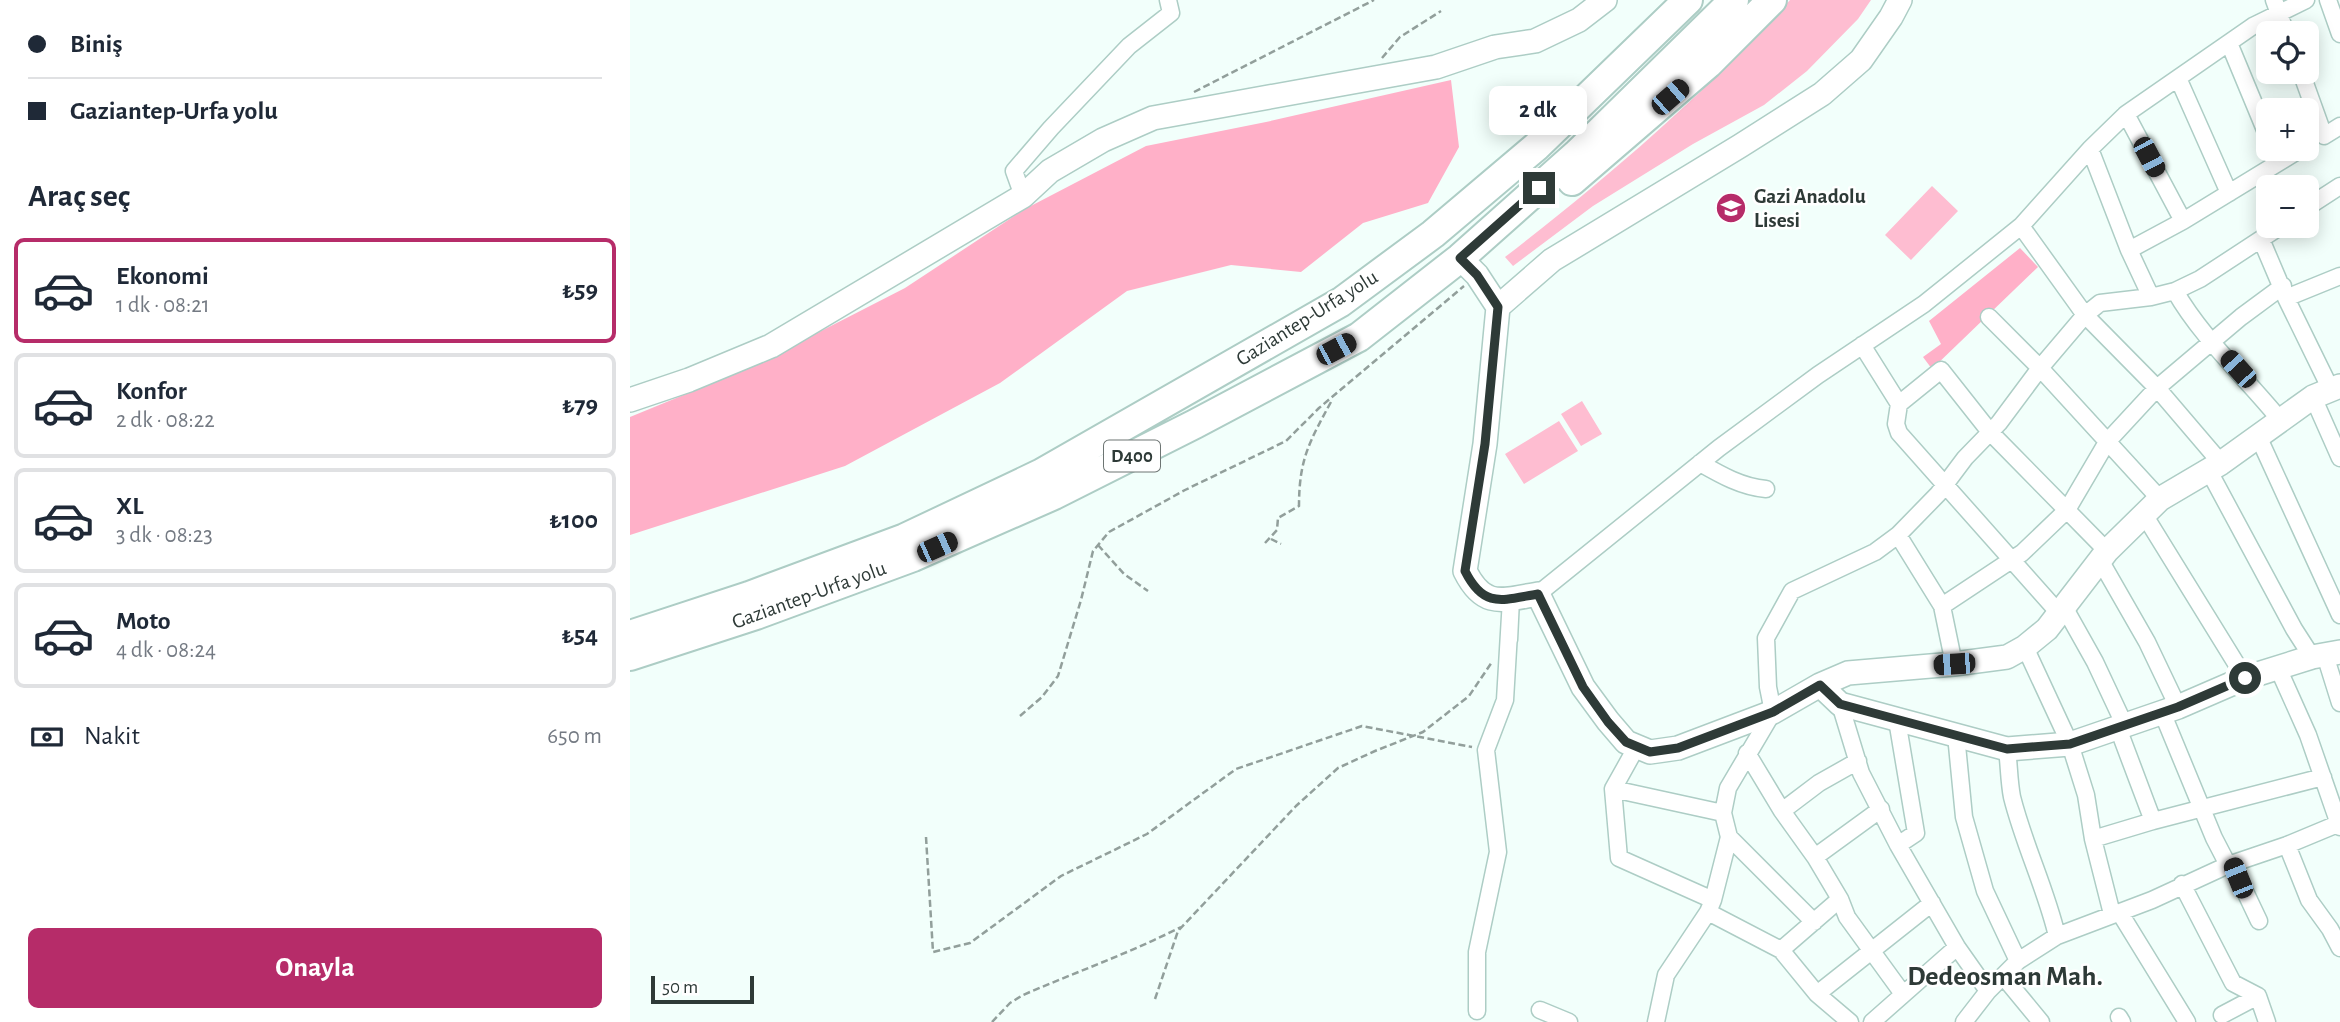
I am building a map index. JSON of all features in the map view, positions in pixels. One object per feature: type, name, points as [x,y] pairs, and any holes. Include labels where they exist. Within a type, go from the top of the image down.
[{"type":"highway","name":"Gaziantep-Urfa yolu","points":[[630,635],[749,596],[905,538],[1042,473],[1341,302],[1433,234],[1537,146],[1688,0]]},
{"type":"highway","name":"Gaziantep-Urfa yolu","points":[[630,656],[756,615],[913,557],[1054,495],[1359,337],[1469,267],[1578,153],[1734,0]]},
{"type":"highway","points":[[1469,267],[1525,218],[1594,164],[1708,64],[1772,0]]},
{"type":"street","points":[[1023,196],[1014,171],[1129,46],[1171,13],[1168,0]]},
{"type":"street","points":[[630,400],[689,380],[771,346],[1023,196],[1050,171],[1103,140],[1153,118],[1436,67],[1494,47],[1535,41],[1579,20],[1605,0]]},
{"type":"street","points":[[1498,307],[1552,260],[1822,94],[1861,60],[1900,0]]},
{"type":"street","points":[[1469,267],[1498,307],[1485,444],[1465,571],[1474,589],[1495,600],[1511,599],[1538,594],[1700,463],[1818,375],[1924,304],[2021,226],[2090,149],[2126,114],[2229,43],[2276,6],[2306,0]]},
{"type":"street","points":[[2328,0],[2340,34]]},
{"type":"street","points":[[2229,43],[2256,108]]},
{"type":"street","points":[[2178,78],[2230,193]]},
{"type":"street","points":[[2305,84],[2324,136]]},
{"type":"street","points":[[2126,114],[2183,221]]},
{"type":"street","points":[[2319,139],[2340,126]]},
{"type":"street","points":[[2090,149],[2129,250],[2151,297]]},
{"type":"street","points":[[2129,250],[2230,193],[2269,161]]},
{"type":"street","points":[[2319,202],[2338,193]]},
{"type":"street","points":[[2021,226],[2085,315],[2157,388],[2215,467],[2294,629],[2326,655],[2340,702]]},
{"type":"street","points":[[1656,1022],[1666,975],[1711,906],[1729,837],[1723,813],[1728,788],[1773,712],[1768,687],[1766,638],[1792,592],[1875,552],[1898,535],[1938,494],[2085,315],[2100,303],[2151,297],[2175,291],[2200,279],[2261,239],[2328,391],[2340,458]]},
{"type":"street","points":[[1942,606],[2013,561],[2067,510],[2107,442],[2157,388],[2241,317],[2285,292],[2340,276]]},
{"type":"street","points":[[2175,291],[2190,318],[2281,421]]},
{"type":"street","points":[[1989,317],[2107,442],[2152,508],[2245,678]]},
{"type":"street","points":[[1863,345],[1899,404],[1896,424],[1899,433],[1943,485],[2060,608],[2095,662],[2121,727],[2153,821]]},
{"type":"street","points":[[1899,404],[1941,370],[1990,432],[2067,510],[2104,556],[2147,642],[2200,807],[2259,921]]},
{"type":"street","points":[[1538,594],[1583,687],[1626,742],[1650,752],[1678,748],[1773,712],[1847,673],[2007,657],[2047,629],[2060,608],[2104,556],[2152,508],[2328,391]]},
{"type":"street","points":[[2258,436],[2340,615]]},
{"type":"street","points":[[1700,463],[1725,478],[1754,488],[1766,489]]},
{"type":"street","points":[[1898,535],[1942,606],[1954,664]]},
{"type":"street","points":[[1508,640],[1511,599]]},
{"type":"street","points":[[1477,1011],[1477,952],[1498,852],[1486,750],[1505,700],[1511,599]]},
{"type":"street","points":[[2025,646],[2070,744],[2116,914],[2187,1022]]},
{"type":"street","points":[[1820,685],[1840,704],[2007,749],[2070,744],[2170,710],[2245,678],[2326,655]]},
{"type":"street","points":[[1966,1021],[1988,991],[2018,961],[2057,936],[2152,900],[2182,884],[2230,865],[2340,825],[2308,735],[2278,668]]},
{"type":"street","points":[[1840,704],[1858,761],[1898,845],[1957,947],[1988,991]]},
{"type":"street","points":[[1897,720],[1916,833],[1898,845]]},
{"type":"street","points":[[1956,735],[1964,817],[1985,891],[2018,961]]},
{"type":"street","points":[[1637,746],[1613,789],[1619,859],[1711,906],[1781,950],[1817,994],[1850,1022]]},
{"type":"street","points":[[2007,749],[2012,794],[2057,936]]},
{"type":"street","points":[[1747,753],[1782,811],[1815,857],[1840,899],[1847,917],[1903,994]]},
{"type":"street","points":[[1782,811],[1819,783],[1858,761]]},
{"type":"street","points":[[2094,839],[2200,807],[2323,777]]},
{"type":"street","points":[[1613,789],[1723,813]]},
{"type":"street","points":[[1815,857],[1881,809]]},
{"type":"street","points":[[1729,837],[1814,922]]},
{"type":"street","points":[[2287,845],[2309,900],[2340,948]]},
{"type":"street","points":[[2182,884],[2233,983],[2258,996],[2267,1022]]},
{"type":"street","points":[[1781,950],[1840,899]]},
{"type":"street","points":[[1817,994],[1932,902]]},
{"type":"street","points":[[1871,1022],[1957,947]]},
{"type":"street","points":[[2003,976],[2041,1022]]},
{"type":"street","points":[[2222,1015],[2258,996]]},
{"type":"street","points":[[1540,1010],[1569,1022]]},
{"type":"path","points":[[1190,95],[1374,0]]},
{"type":"path","points":[[1361,81],[1400,37],[1441,11]]},
{"type":"path","points":[[1020,716],[1042,697],[1058,676],[1082,600],[1093,551],[1109,532],[1286,442],[1469,267]]},
{"type":"path","points":[[1265,543],[1276,530],[1279,518],[1300,506],[1299,482],[1306,447],[1333,397]]},
{"type":"path","points":[[1270,539],[1281,544]]},
{"type":"path","points":[[1098,545],[1124,574],[1148,591]]},
{"type":"path","points":[[1155,999],[1178,932],[1296,806],[1338,768],[1423,732],[1469,696],[1508,640]]},
{"type":"path","points":[[926,837],[933,952],[970,943],[1061,876],[1147,834],[1236,769],[1362,726],[1486,750]]},
{"type":"path","points":[[992,1022],[1010,1003],[1023,995],[1139,948],[1185,925]]},
{"type":"shaded area","points":[[1790,0],[1871,0],[1858,19],[1807,71],[1764,105],[1693,144],[1593,206],[1513,266],[1505,257],[1653,135],[1723,69]]},
{"type":"shaded area","points":[[1451,80],[1459,147],[1428,203],[1363,223],[1301,272],[1231,265],[1127,291],[1000,383],[845,466],[630,535],[630,417],[747,369],[905,288],[1025,209],[1146,146]]},
{"type":"shaded area","points":[[1932,186],[1958,211],[1911,260],[1885,235]]},
{"type":"shaded area","points":[[2020,248],[2038,267],[1932,369],[1923,357],[1941,344],[1929,321]]},
{"type":"shaded area","points":[[1582,401],[1602,434],[1581,446],[1561,414]]},
{"type":"shaded area","points":[[1559,421],[1578,451],[1524,484],[1505,454]]},
{"type":"place","name":"Gazi Anadolu Lisesi","points":[[1731,208]]},
{"type":"district","name":"Dedeosman Mah.","points":[[2005,977]]},
{"type":"route","points":[[1539,188],[1460,258],[1477,275],[1498,307],[1485,444],[1465,571],[1474,589],[1495,600],[1538,594],[1583,687],[1626,742],[1650,752],[1678,748],[1773,712],[1820,685],[1840,704],[2007,749],[2070,744],[2178,707],[2245,678]]}]
